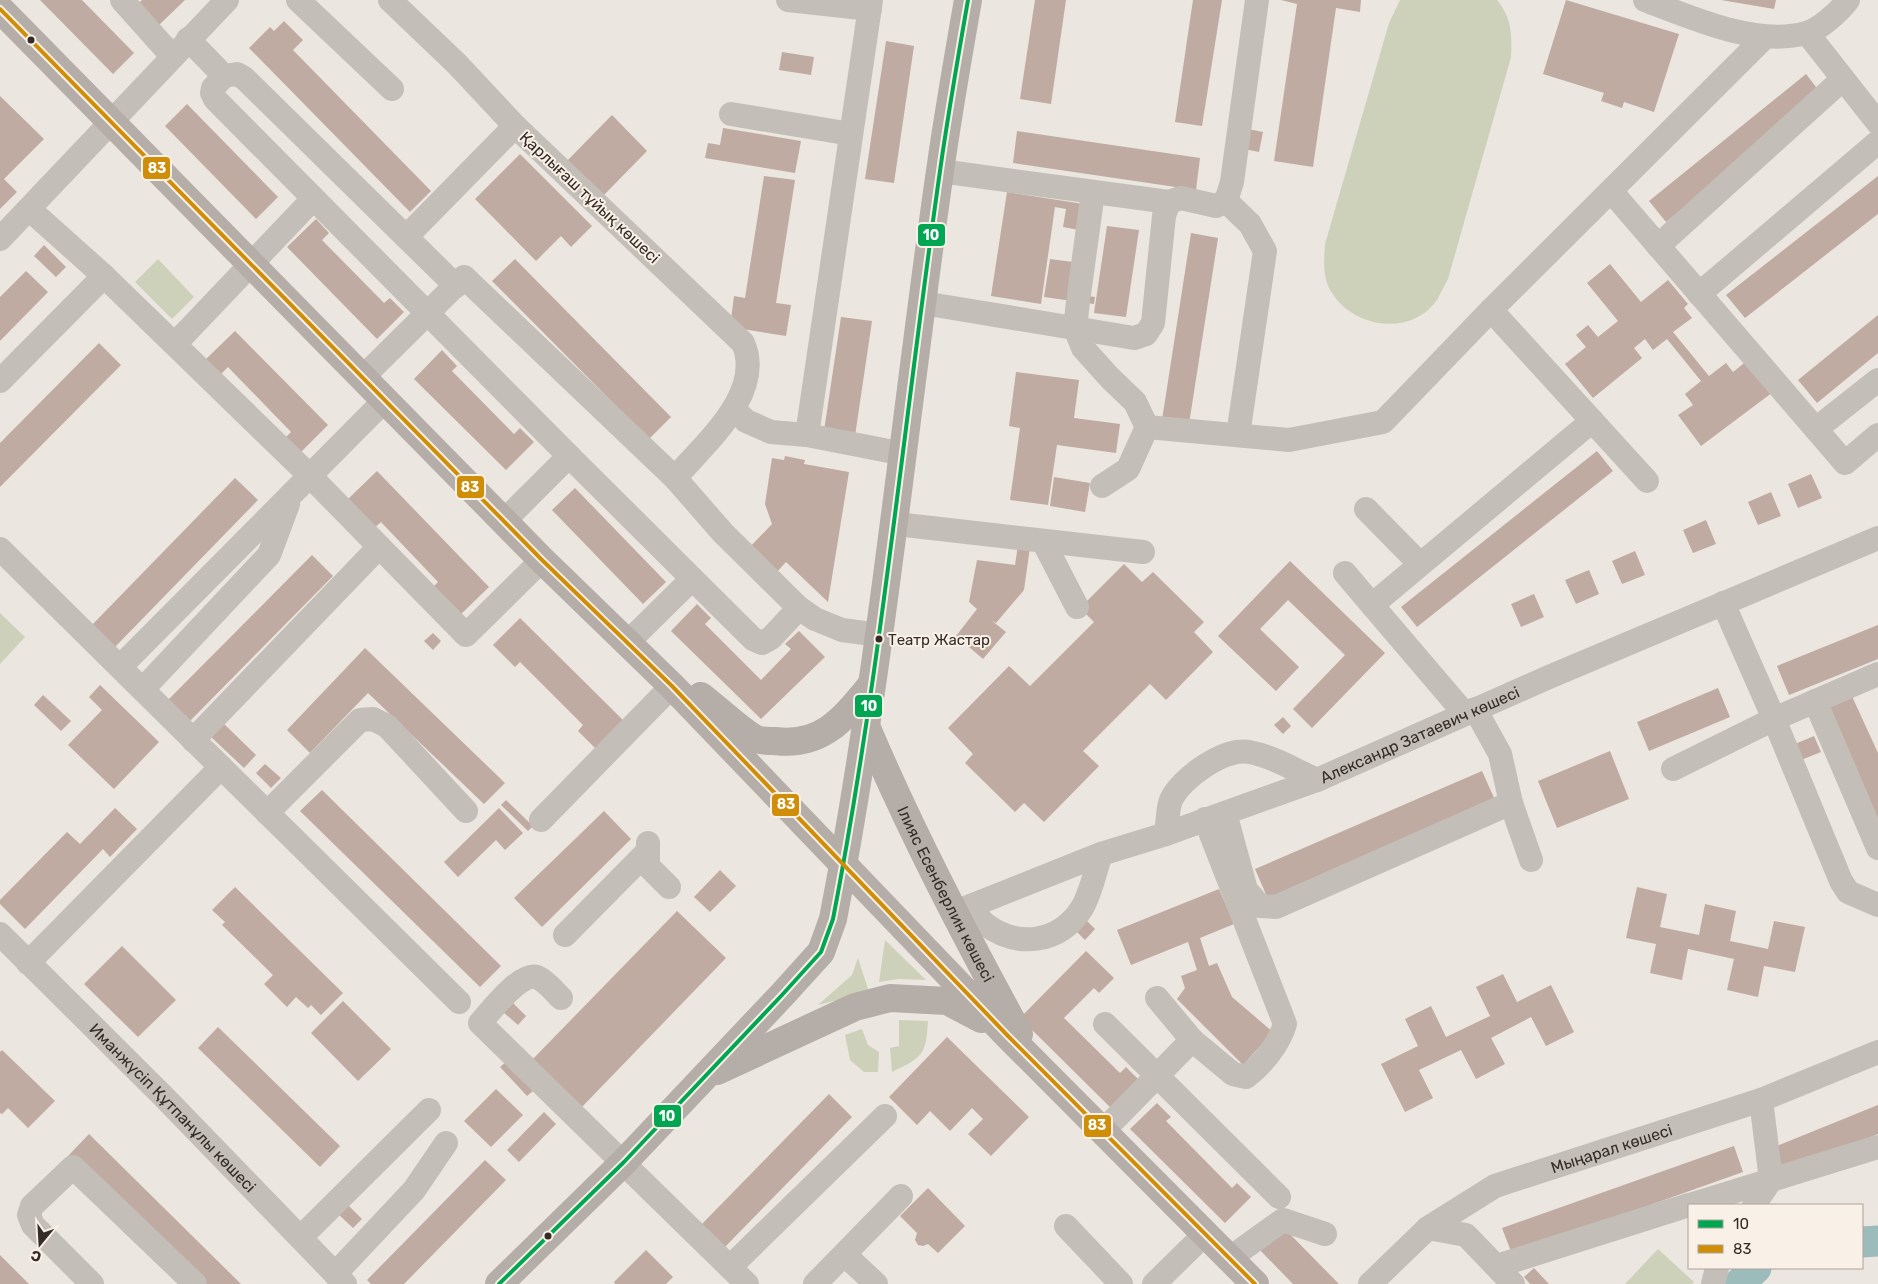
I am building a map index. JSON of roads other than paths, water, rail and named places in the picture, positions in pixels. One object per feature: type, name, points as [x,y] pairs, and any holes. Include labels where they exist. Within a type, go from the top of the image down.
[{"type":"main road","points":[[499,1284],[624,1162],[821,952],[833,919],[844,865],[873,683],[896,524],[940,171],[968,0]]},
{"type":"main road","points":[[0,9],[250,265],[386,399],[542,560],[672,686],[1008,1036],[1104,1130],[1255,1284]]},
{"type":"main road","points":[[632,646],[690,687],[756,739],[793,743],[815,739],[848,714],[873,683]]},
{"type":"main road","name":"Ілияс Есенберлин көшесі","points":[[866,726],[908,823],[962,910],[1032,1059]]},
{"type":"main road","points":[[704,1077],[854,1007],[890,998],[947,1001],[1008,1036]]},
{"type":"street","points":[[122,0],[180,47],[224,76]]},
{"type":"street","points":[[0,239],[180,47],[227,0]]},
{"type":"street","points":[[298,0],[392,89]]},
{"type":"street","name":"Қарлығаш тұйық көшесі","points":[[390,0],[457,64],[515,126],[743,343],[748,356],[749,374],[734,409],[675,478]]},
{"type":"street","points":[[788,0],[871,4],[807,435]]},
{"type":"street","points":[[940,171],[1169,202],[1181,198],[1216,206],[1226,201],[1232,182],[1257,0]]},
{"type":"street","points":[[1646,0],[1697,20],[1765,37],[1807,33],[1839,11],[1848,0]]},
{"type":"street","points":[[1807,33],[1878,123]]},
{"type":"street","points":[[1147,427],[1290,440],[1384,422],[1491,310],[1765,37]]},
{"type":"street","points":[[456,286],[244,78],[237,74],[224,76],[213,88],[212,94],[215,99],[313,199],[753,639],[762,643],[771,638],[799,608]]},
{"type":"street","points":[[1658,246],[1843,79]]},
{"type":"street","points":[[731,114],[852,134]]},
{"type":"street","points":[[406,236],[515,126]]},
{"type":"street","points":[[1699,294],[1878,142]]},
{"type":"street","points":[[1611,191],[1845,463],[1878,435]]},
{"type":"street","points":[[1093,192],[1075,328],[1083,348],[1135,402],[1147,427],[1128,469],[1102,486]]},
{"type":"street","points":[[174,344],[313,199]]},
{"type":"street","points":[[1226,201],[1250,224],[1265,251],[1238,435]]},
{"type":"street","points":[[923,303],[1134,338],[1146,334],[1153,323],[1164,216],[1169,202]]},
{"type":"street","points":[[29,209],[104,276],[309,475],[466,635],[542,560]]},
{"type":"street","points":[[0,381],[104,276]]},
{"type":"street","points":[[363,377],[464,278],[675,478],[723,533],[799,608],[815,619],[842,630],[880,635]]},
{"type":"street","points":[[1491,310],[1647,481]]},
{"type":"street","points":[[1816,429],[1878,380]]},
{"type":"street","points":[[120,667],[386,399]]},
{"type":"street","points":[[734,409],[746,421],[771,432],[807,435],[904,454]]},
{"type":"street","points":[[1372,605],[1592,421]]},
{"type":"street","points":[[504,521],[569,456]]},
{"type":"street","points":[[143,690],[269,555],[290,497]]},
{"type":"street","points":[[1366,509],[1420,564]]},
{"type":"street","points":[[896,524],[1142,552]]},
{"type":"street","name":"Александр Затаевич көшесі","points":[[962,910],[1101,854],[1166,834],[1317,780],[1470,711],[1878,538]]},
{"type":"street","points":[[1043,541],[1077,607]]},
{"type":"street","points":[[194,740],[379,547]]},
{"type":"street","points":[[0,549],[458,1002]]},
{"type":"street","points":[[1345,573],[1470,711],[1500,754],[1511,803],[1531,860]]},
{"type":"street","points":[[632,646],[692,579]]},
{"type":"street","points":[[1723,603],[1774,719],[1841,881],[1848,892],[1878,905]]},
{"type":"street","points":[[1673,769],[1774,719],[1878,674]]},
{"type":"street","points":[[541,820],[672,686]]},
{"type":"street","points":[[1815,702],[1878,848]]},
{"type":"street","points":[[267,813],[360,720],[373,719],[388,726],[466,811]]},
{"type":"street","points":[[1166,834],[1172,799],[1191,774],[1213,761],[1232,754],[1247,751],[1261,755],[1317,780]]},
{"type":"street","points":[[28,962],[221,768]]},
{"type":"street","points":[[1215,816],[1246,890],[1260,906],[1276,907],[1511,803]]},
{"type":"street","points":[[1157,998],[1192,1040],[1232,1074],[1246,1077],[1258,1068],[1282,1035],[1286,1024],[1215,816]]},
{"type":"street","points":[[565,934],[648,847],[648,866],[669,887]]},
{"type":"street","points":[[962,910],[1006,935],[1025,941],[1042,938],[1069,926],[1083,907],[1101,854]]},
{"type":"street","name":"Иманжүсіп Құтпанұлы көшесі","points":[[0,934],[301,1237],[340,1279]]},
{"type":"street","points":[[561,998],[546,983],[530,976],[512,988],[480,1023],[747,1284]]},
{"type":"street","points":[[1105,1024],[1279,1197]]},
{"type":"street","points":[[1104,1130],[1192,1040]]},
{"type":"street","name":"Мыңарал көшесі","points":[[1370,1284],[1428,1228],[1495,1186],[1761,1100],[1878,1052]]},
{"type":"street","points":[[1755,1204],[1771,1180],[1761,1100]]},
{"type":"street","points":[[301,1237],[429,1110]]},
{"type":"street","points":[[730,1267],[885,1116]]},
{"type":"street","points":[[340,1279],[414,1190],[446,1143]]},
{"type":"street","points":[[1693,1204],[1878,1147]]},
{"type":"street","points":[[92,1284],[33,1225],[28,1216],[32,1206],[73,1167],[195,1284]]},
{"type":"street","points":[[815,1284],[901,1196]]},
{"type":"street","points":[[1497,1266],[1688,1206]]},
{"type":"street","points":[[1230,1258],[1283,1220],[1325,1234]]},
{"type":"street","points":[[1066,1226],[1121,1284]]},
{"type":"street","points":[[1428,1228],[1466,1235],[1513,1284]]},
{"type":"street","points":[[1154,1284],[1206,1233]]},
{"type":"street","points":[[845,1255],[876,1284]]},
{"type":"street","points":[[1713,1284],[1717,1269]]},
{"type":"waterway","points":[[1863,1242],[1878,1241]]},
{"type":"waterway","points":[[1739,1284],[1755,1269]]},
{"type":"place","name":"Театр Жастар","points":[[879,639]]}]
